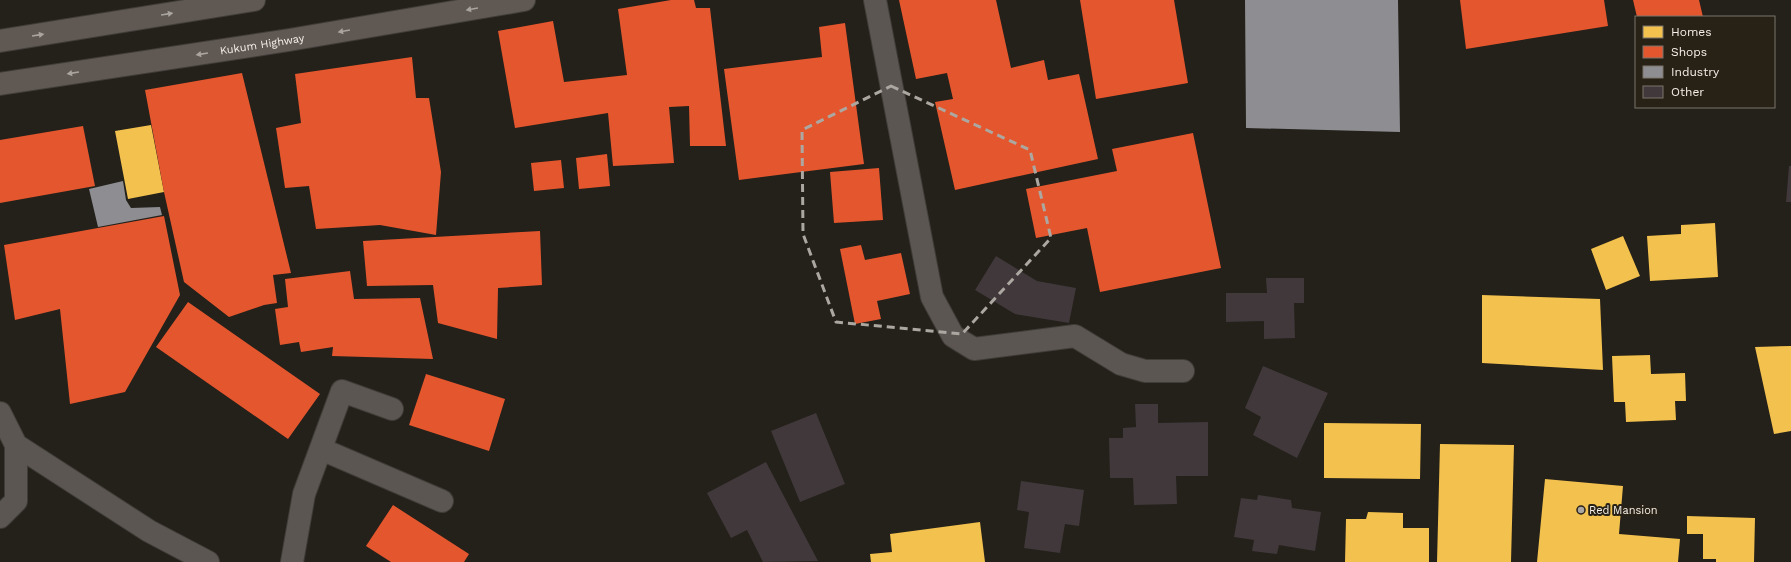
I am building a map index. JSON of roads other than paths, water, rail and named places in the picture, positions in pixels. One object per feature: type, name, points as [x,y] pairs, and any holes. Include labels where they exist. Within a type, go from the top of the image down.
[{"type":"main road","points":[[0,41],[254,0]]},
{"type":"main road","name":"Kukum Highway","points":[[0,84],[289,40],[524,0]]},
{"type":"street","points":[[875,0],[932,297],[953,336],[974,349],[1075,336],[1121,364],[1145,371],[1183,371]]},
{"type":"street","points":[[292,562],[304,494],[342,391],[392,410]]},
{"type":"street","points":[[0,413],[16,445],[16,501],[0,517]]},
{"type":"street","points":[[16,445],[149,530],[208,562]]},
{"type":"street","points":[[321,449],[442,501]]},
{"type":"place","name":"Red Mansion","points":[[1581,510]]}]
